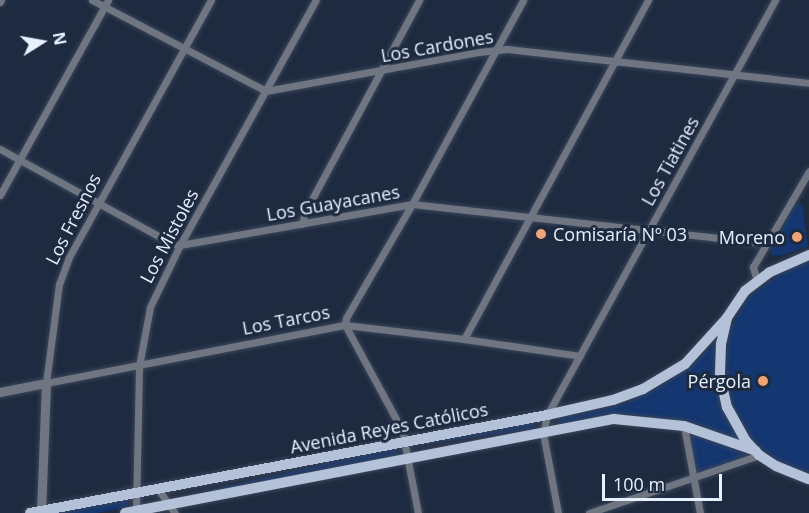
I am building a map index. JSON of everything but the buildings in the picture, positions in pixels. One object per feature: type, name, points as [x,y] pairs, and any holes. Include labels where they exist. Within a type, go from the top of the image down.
[{"type":"main road","points":[[809,255],[782,265],[745,291],[727,318],[721,344],[720,375],[732,420],[758,453],[791,473],[809,479]]},
{"type":"main road","name":"Avenida Reyes Católicos","points":[[37,512],[547,416],[620,398],[658,380],[696,354],[727,318]]},
{"type":"main road","name":"Avenida Reyes Católicos","points":[[131,512],[172,509],[409,458],[614,419],[684,426],[758,453]]},
{"type":"street","points":[[92,0],[106,3],[184,49],[266,91]]},
{"type":"street","name":"Los Fresnos","points":[[37,512],[46,383],[63,272],[211,0]]},
{"type":"street","name":"Los Mistoles","points":[[131,512],[136,493],[139,366],[150,307],[180,245],[316,0]]},
{"type":"street","points":[[302,224],[305,212],[419,0]]},
{"type":"street","points":[[418,513],[406,442],[345,325],[346,318],[412,204],[523,0]]},
{"type":"street","points":[[464,339],[648,0]]},
{"type":"street","name":"Los Tiatines","points":[[543,433],[547,416],[775,0]]},
{"type":"street","points":[[0,195],[106,3]]},
{"type":"street","name":"Los Cardones","points":[[266,91],[496,50],[809,83]]},
{"type":"street","points":[[0,149],[171,243],[180,245]]},
{"type":"street","points":[[757,281],[753,267],[809,171]]},
{"type":"street","name":"Los Guayacanes","points":[[180,245],[412,204],[649,228],[767,243]]},
{"type":"street","name":"Los Tarcos","points":[[0,392],[345,325],[580,356]]},
{"type":"street","points":[[684,426],[700,513]]},
{"type":"street","points":[[543,433],[558,513]]},
{"type":"street","points":[[589,513],[693,479],[758,453]]},
{"type":"street","points":[[158,489],[172,509]]},
{"type":"shaded area","points":[[802,204],[808,246],[783,255],[772,256],[770,248],[796,205]]},
{"type":"shaded area","points":[[809,262],[809,474],[783,465],[750,440],[728,398],[724,368],[731,328],[748,297],[783,272]]},
{"type":"shaded area","points":[[719,338],[717,373],[744,443],[687,423],[627,414],[559,425],[558,418],[624,404],[661,386],[691,366]]},
{"type":"shaded area","points":[[533,422],[534,429],[423,445],[422,438]]},
{"type":"shaded area","points":[[690,432],[744,453],[746,457],[698,474],[695,472]]},
{"type":"shaded area","points":[[396,447],[398,456],[175,507],[173,499]]},
{"type":"shaded area","points":[[127,498],[129,507],[96,513],[51,513]]},
{"type":"place","name":"Comisaría Nº 03","points":[[541,234]]},
{"type":"place","name":"Moreno","points":[[797,237]]},
{"type":"place","name":"Pérgola","points":[[763,381]]}]
